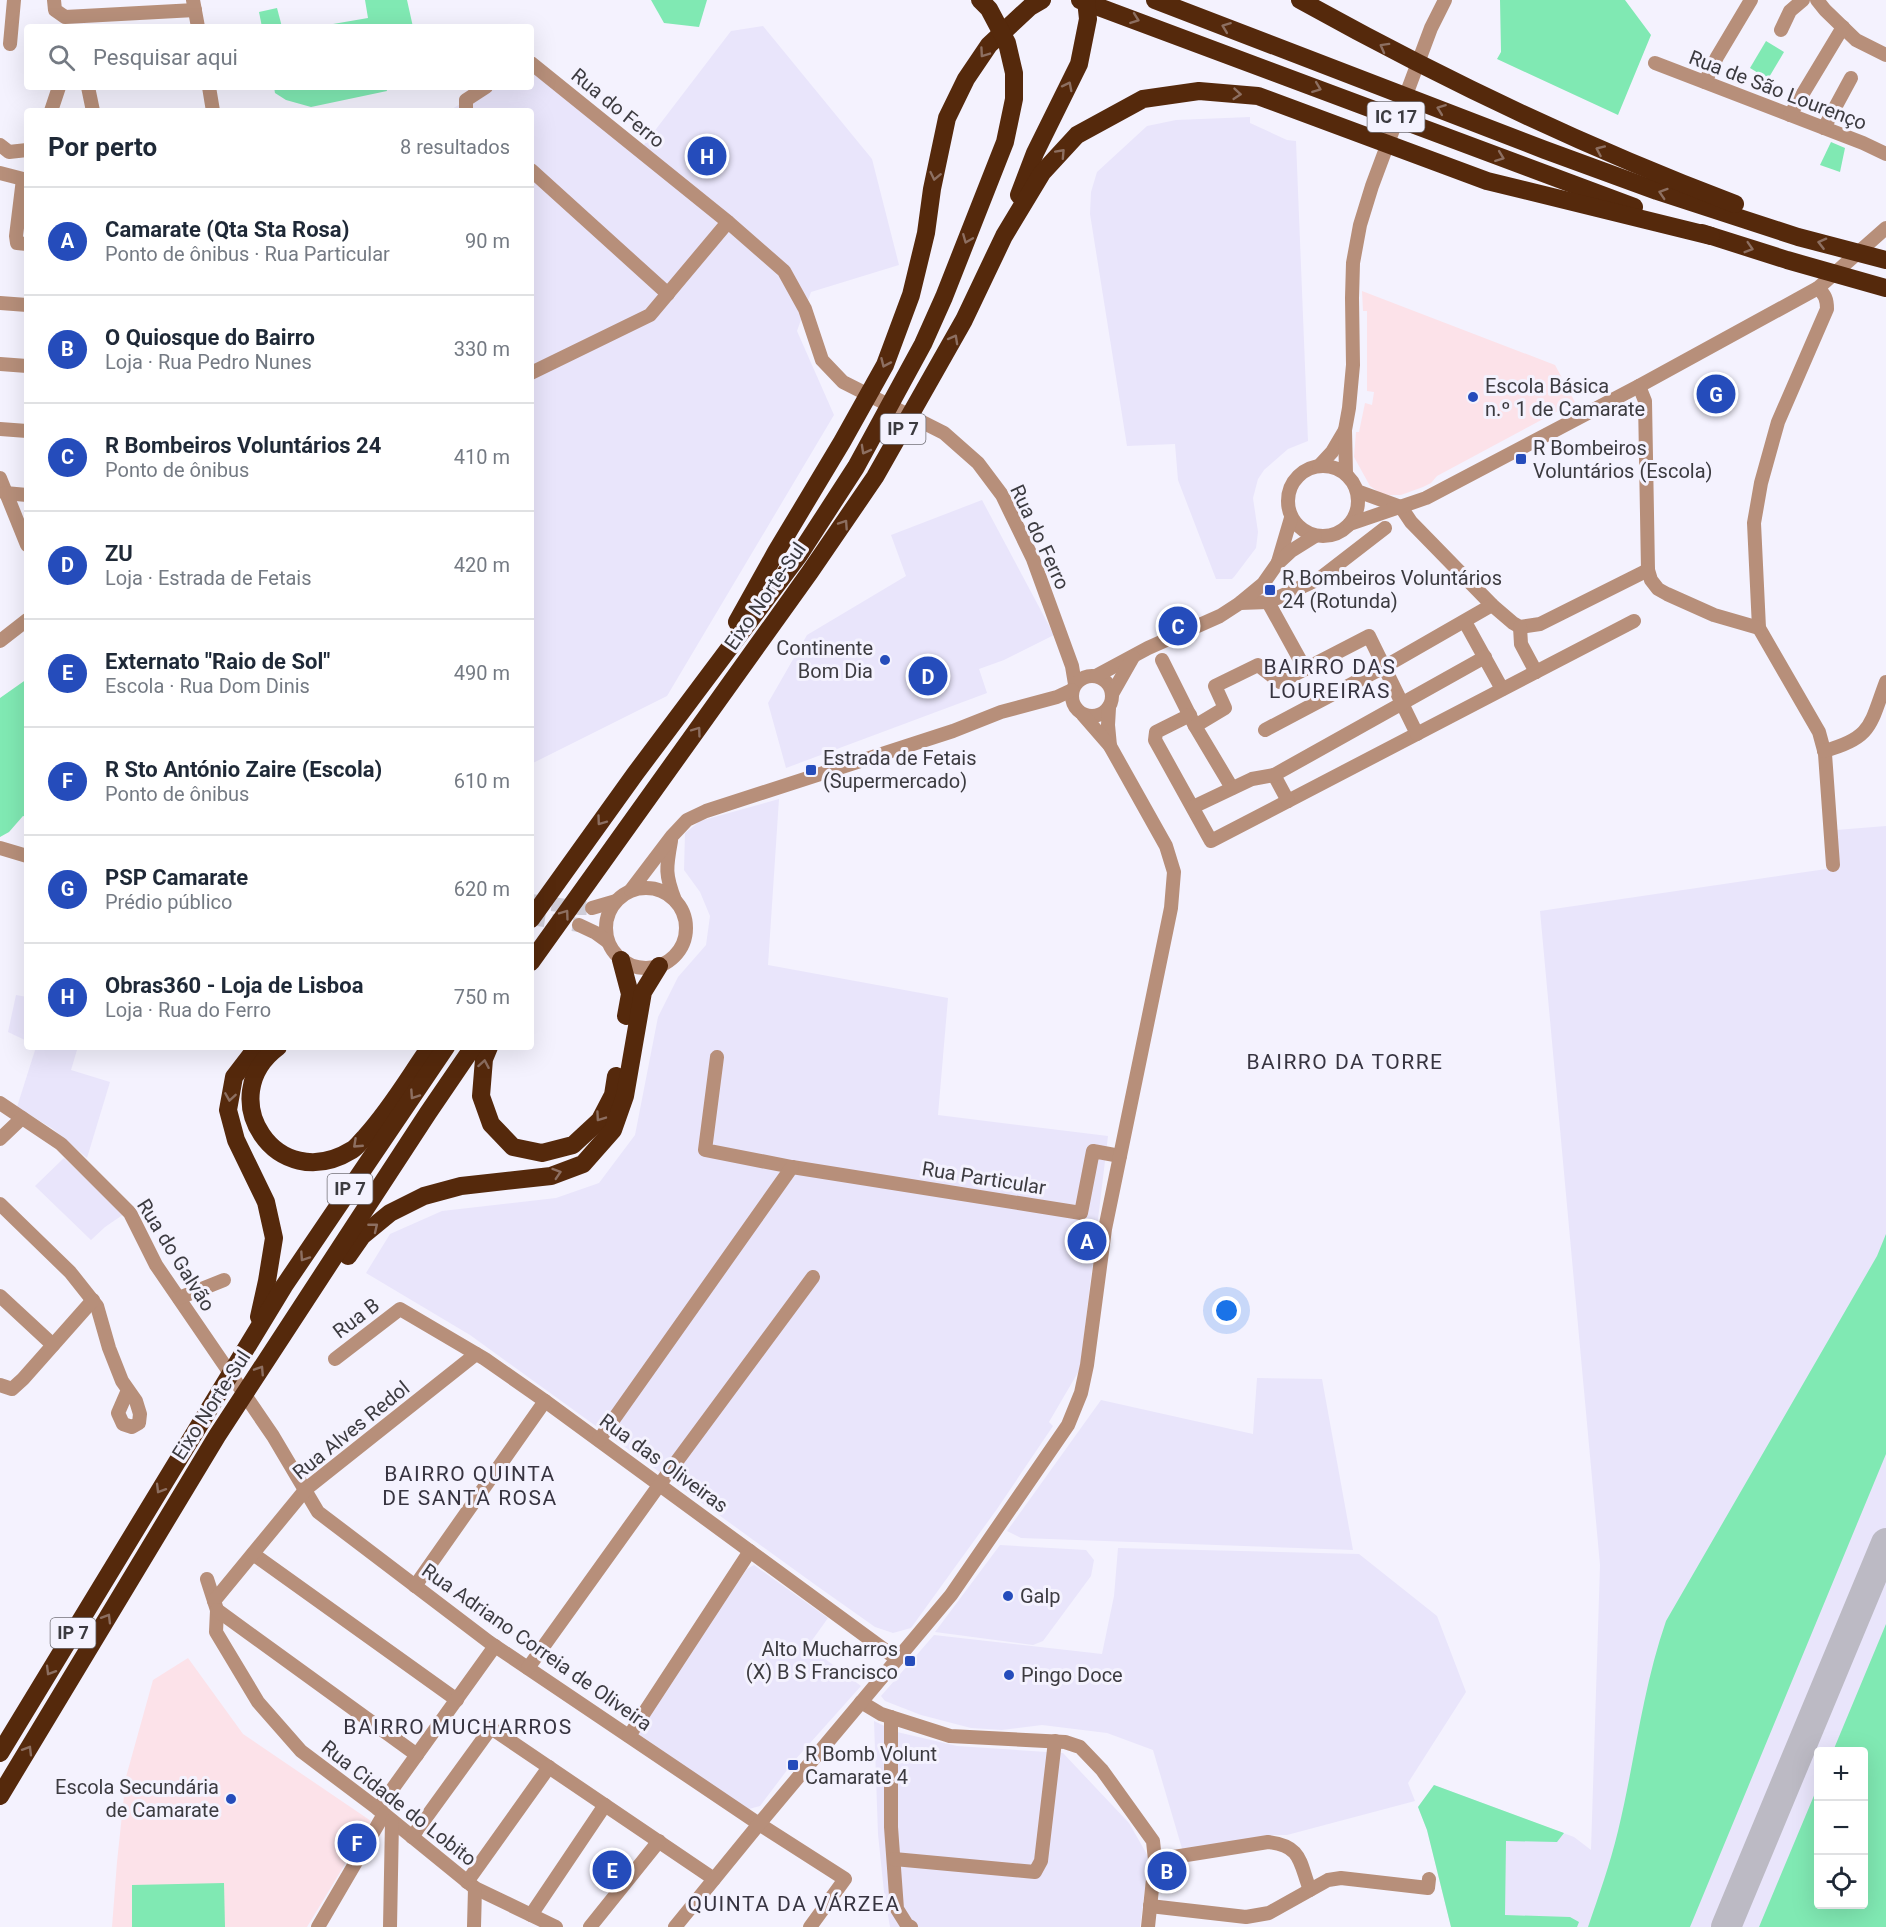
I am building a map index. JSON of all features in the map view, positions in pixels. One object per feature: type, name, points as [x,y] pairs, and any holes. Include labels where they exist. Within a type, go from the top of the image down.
[{"type":"highway","points":[[534,915],[635,774],[800,555],[856,466],[923,344],[1005,142],[1014,99],[1014,74],[1007,43],[990,9],[980,0]]},
{"type":"highway","points":[[704,681],[885,365],[911,295],[926,233],[932,189],[947,118],[966,79],[989,45],[1030,7],[1042,0]]},
{"type":"highway","name":"IC 17","points":[[1080,0],[1711,236],[1886,288]]},
{"type":"highway","points":[[1004,236],[1035,153],[1079,64],[1088,19],[1086,0]]},
{"type":"highway","name":"IC 17","points":[[1155,0],[1657,191],[1792,235],[1886,260]]},
{"type":"highway","points":[[1300,0],[1394,52],[1539,123],[1654,173],[1748,209],[1792,235]]},
{"type":"highway","points":[[1004,236],[1042,173],[1077,135],[1143,99],[1199,91],[1258,96],[1487,181],[1711,236]]},
{"type":"highway","name":"Eixo Norte-Sul","points":[[534,958],[810,572],[875,477],[964,320],[1004,236]]},
{"type":"highway","points":[[488,1050],[483,1059],[482,1096],[491,1125],[513,1147],[542,1153],[573,1145],[600,1120],[613,1095],[630,994],[621,960]]},
{"type":"highway","points":[[306,1300],[336,1272],[362,1236],[390,1213],[424,1196],[461,1186],[551,1176],[583,1164],[613,1130],[625,1096],[643,992],[659,966]]},
{"type":"highway","points":[[255,1050],[234,1077],[228,1110],[236,1140],[266,1202],[274,1238],[256,1332]]},
{"type":"highway","points":[[274,1050],[268,1054],[254,1077],[250,1103],[256,1128],[273,1149],[297,1161],[323,1163],[354,1149],[428,1050]]},
{"type":"highway","name":"Eixo Norte-Sul","points":[[0,1753],[284,1286],[444,1050]]},
{"type":"highway","name":"Eixo Norte-Sul","points":[[0,1796],[217,1436],[471,1050]]},
{"type":"street","points":[[10,44],[14,0]]},
{"type":"street","points":[[54,0],[55,10],[65,16],[194,5],[197,24]]},
{"type":"street","points":[[1346,474],[1345,430],[1353,375],[1353,263],[1360,225],[1372,186],[1431,28],[1445,0]]},
{"type":"street","points":[[1705,82],[1751,0]]},
{"type":"street","points":[[1780,30],[1790,11],[1803,0]]},
{"type":"street","points":[[1817,0],[1856,40],[1886,55]]},
{"type":"street","points":[[1790,115],[1843,27]]},
{"type":"street","name":"Rua de São Lourenço","points":[[1655,63],[1886,154]]},
{"type":"street","name":"Rua do Ferro","points":[[534,65],[728,222],[784,271],[805,309],[822,360],[843,382],[944,433],[978,463],[1002,495],[1034,559],[1072,666],[1082,682]]},
{"type":"street","points":[[1824,128],[1851,78]]},
{"type":"street","points":[[52,108],[58,90]]},
{"type":"street","points":[[89,90],[92,108]]},
{"type":"street","points":[[210,90],[212,108]]},
{"type":"street","points":[[466,108],[466,100],[481,90]]},
{"type":"street","points":[[0,145],[9,152],[24,150]]},
{"type":"street","points":[[0,173],[24,180]]},
{"type":"street","points":[[534,173],[668,294]]},
{"type":"street","points":[[24,186],[16,236],[17,243],[24,244]]},
{"type":"street","points":[[534,372],[650,315],[728,222]]},
{"type":"street","points":[[1350,524],[1356,514],[1358,502],[1357,491],[1346,474],[1338,469],[1319,466],[1298,475],[1291,484],[1288,495],[1291,518],[1305,532],[1315,536],[1334,535],[1350,524],[1426,498],[1639,386],[1818,288],[1886,228]]},
{"type":"street","points":[[1818,288],[1827,301],[1825,318],[1778,422],[1757,503],[1754,532],[1759,628],[1819,732],[1824,751],[1833,865]]},
{"type":"street","points":[[0,303],[24,305]]},
{"type":"street","points":[[0,364],[24,366]]},
{"type":"street","points":[[1639,386],[1645,401],[1648,570],[1651,580],[1658,589],[1714,615],[1759,628]]},
{"type":"street","points":[[0,429],[24,431]]},
{"type":"street","points":[[1319,466],[1332,452],[1345,430]]},
{"type":"street","points":[[0,478],[24,538]]},
{"type":"street","points":[[1357,491],[1401,507],[1411,522],[1492,605],[1520,627],[1540,624],[1648,570]]},
{"type":"street","points":[[5,493],[24,495]]},
{"type":"street","points":[[1277,564],[1291,518]]},
{"type":"street","points":[[1240,603],[1268,602],[1319,579],[1385,528]]},
{"type":"street","points":[[592,908],[616,901],[631,890],[687,820],[706,811],[953,731],[1001,712],[1057,697],[1148,648],[1203,624],[1240,603],[1263,584],[1277,564],[1291,551],[1315,536]]},
{"type":"street","points":[[1268,602],[1305,669]]},
{"type":"street","points":[[1265,730],[1384,667],[1492,605]]},
{"type":"street","points":[[1417,734],[1369,636],[1280,682],[1258,664],[1215,686],[1226,708],[1156,732],[1155,740],[1211,841],[1417,734],[1502,689],[1634,621]]},
{"type":"street","points":[[0,641],[24,622]]},
{"type":"street","points":[[1465,622],[1502,689]]},
{"type":"street","points":[[1520,627],[1521,644],[1536,672]]},
{"type":"street","points":[[1030,704],[1098,716],[1104,713],[1133,657]]},
{"type":"street","points":[[1193,807],[1252,779],[1274,775],[1485,657]]},
{"type":"street","points":[[1162,660],[1193,721],[1232,788]]},
{"type":"street","points":[[1082,682],[1107,682],[1111,701],[1108,725],[1110,746]]},
{"type":"street","points":[[675,1927],[951,1595],[1068,1425],[1081,1393],[1088,1365],[1105,1229],[1171,908],[1174,872],[1166,846],[1110,746],[1080,713],[1071,697],[1082,682]]},
{"type":"street","points":[[1824,751],[1843,746],[1864,734],[1872,723],[1886,682]]},
{"type":"street","points":[[1274,775],[1288,801]]},
{"type":"street","points":[[579,925],[608,941],[621,960],[633,966],[646,968],[659,966],[673,958],[683,945],[687,929],[684,913],[675,900],[667,880],[667,861],[672,836]]},
{"type":"street","points":[[0,848],[24,855]]},
{"type":"street","points":[[631,890],[647,887],[662,891],[675,900]]},
{"type":"street","points":[[608,941],[605,927],[608,913],[616,901]]},
{"type":"street","name":"Rua Particular","points":[[717,1057],[705,1150],[792,1167],[1081,1213],[1093,1151],[1120,1156]]},
{"type":"street","name":"Rua do Galvão","points":[[0,1103],[61,1144],[130,1213],[156,1265],[273,1436],[306,1489]]},
{"type":"street","points":[[0,1139],[22,1118]]},
{"type":"street","points":[[599,1440],[792,1167]]},
{"type":"street","points":[[0,1204],[70,1272],[97,1305],[109,1348],[128,1390]]},
{"type":"street","points":[[528,1668],[813,1277]]},
{"type":"street","points":[[178,1298],[224,1280]]},
{"type":"street","points":[[0,1296],[53,1346]]},
{"type":"street","points":[[0,1385],[12,1389],[93,1300]]},
{"type":"street","name":"Rua das Oliveiras","points":[[400,1309],[476,1354],[545,1401],[897,1659]]},
{"type":"street","name":"Rua B","points":[[335,1359],[400,1309]]},
{"type":"street","name":"Rua Alves Redol","points":[[215,1606],[253,1554],[306,1489],[476,1354]]},
{"type":"street","points":[[415,1586],[545,1401]]},
{"type":"street","name":"Rua Adriano Correia de Oliveira","points":[[306,1489],[318,1512],[495,1646],[759,1824],[845,1879],[810,1927]]},
{"type":"street","points":[[629,1736],[750,1551]]},
{"type":"street","points":[[253,1554],[457,1700]]},
{"type":"street","name":"Rua Cidade do Lobito","points":[[207,1579],[215,1606],[216,1632],[258,1702],[302,1751],[471,1885],[556,1927]]},
{"type":"street","points":[[215,1606],[417,1755]]},
{"type":"street","points":[[318,1927],[417,1755],[495,1646]]},
{"type":"street","points":[[861,1702],[881,1714],[950,1736],[1054,1741],[1080,1747],[1102,1770],[1153,1841],[1155,1860],[1148,1927]]},
{"type":"street","points":[[891,1717],[891,1827],[897,1909],[907,1925],[911,1927]]},
{"type":"street","points":[[412,1837],[491,1728],[714,1879]]},
{"type":"street","points":[[894,1859],[1035,1872],[1041,1861],[1054,1741]]},
{"type":"street","points":[[474,1927],[471,1885],[549,1767]]},
{"type":"street","points":[[531,1915],[605,1805]]},
{"type":"street","points":[[384,1814],[390,1927]]},
{"type":"street","points":[[590,1927],[659,1841]]},
{"type":"street","points":[[1155,1860],[1268,1842],[1280,1843],[1289,1846],[1297,1854],[1310,1890]]},
{"type":"street","points":[[1150,1906],[1246,1917],[1259,1916],[1269,1913],[1328,1880],[1341,1878],[1428,1888],[1429,1879]]},
{"type":"shaded area","points":[[763,26],[872,159],[899,265],[811,292],[797,331],[834,415],[667,696],[534,762],[534,108],[453,108],[486,90],[534,90],[534,69],[637,154],[731,31]]},
{"type":"shaded area","points":[[1250,117],[1250,123],[1287,140],[1296,141],[1308,441],[1288,449],[1264,470],[1258,479],[1253,498],[1258,532],[1256,548],[1232,579],[1216,579],[1178,480],[1175,444],[1127,446],[1090,214],[1091,192],[1097,172],[1147,126],[1176,120]]},
{"type":"shaded area","name":"Escola Básica n.º 1 de Camarate","points":[[1362,291],[1555,365],[1575,402],[1437,476],[1423,487],[1401,495],[1380,493],[1370,486],[1354,457],[1356,432],[1359,432],[1365,403],[1372,405],[1374,392],[1367,391],[1367,311],[1363,311]]},
{"type":"shaded area","points":[[982,500],[1054,635],[1004,660],[979,669],[987,693],[786,768],[768,703],[807,635],[906,576],[891,535]]},
{"type":"shaded area","points":[[779,799],[768,965],[948,998],[938,1115],[1108,1136],[1080,1369],[1049,1422],[1053,1426],[997,1509],[911,1628],[893,1633],[875,1627],[470,1335],[366,1273],[390,1234],[442,1211],[556,1198],[599,1183],[635,1135],[658,1017],[678,977],[706,945],[710,916],[700,892],[684,870],[685,833],[700,821]]},
{"type":"shaded area","points":[[1886,826],[1886,1927],[1451,1927],[1427,1830],[1418,1807],[1434,1785],[1574,1837],[1591,1850],[1600,1565],[1540,911],[1840,867],[1836,830]]},
{"type":"shaded area","points":[[16,995],[24,996],[24,1040],[8,1032]]},
{"type":"shaded area","points":[[35,1050],[77,1050],[71,1070],[110,1082],[87,1158],[53,1129],[17,1107]]},
{"type":"shaded area","points":[[64,1158],[124,1214],[91,1240],[35,1186]]},
{"type":"shaded area","points":[[1257,1378],[1322,1379],[1353,1550],[1021,1538],[1007,1531],[1101,1400],[1253,1434]]},
{"type":"shaded area","points":[[1000,1545],[1086,1550],[1094,1560],[1091,1576],[1043,1641],[1033,1645],[935,1632]]},
{"type":"shaded area","points":[[1118,1548],[1359,1554],[1437,1616],[1466,1692],[1408,1783],[1415,1801],[1287,1835],[1275,1835],[1183,1852],[1153,1750],[1107,1733],[1042,1725],[1002,1730],[971,1728],[921,1715],[885,1701],[881,1696],[934,1635],[1102,1654],[1114,1596]]},
{"type":"shaded area","points":[[754,1565],[828,1618],[808,1646],[861,1686],[794,1761],[760,1806],[749,1809],[637,1733],[637,1729],[747,1569]]},
{"type":"shaded area","name":"Escola Secundária de Camarate","points":[[188,1658],[243,1734],[371,1821],[307,1927],[112,1927],[126,1777],[153,1680]]},
{"type":"shaded area","points":[[874,1721],[897,1732],[957,1746],[1063,1753],[1129,1823],[1149,1858],[1140,1927],[890,1927],[878,1834]]},
{"type":"shaded area","points":[[610,1852],[630,1866],[614,1888],[595,1874]]},
{"type":"green space","points":[[365,0],[407,0],[412,24],[333,24],[368,18]]},
{"type":"green space","points":[[651,0],[707,0],[699,27],[664,23]]},
{"type":"green space","points":[[1500,0],[1625,0],[1651,35],[1618,115],[1497,59],[1501,52]]},
{"type":"green space","points":[[277,8],[281,24],[261,24],[259,12]]},
{"type":"green space","points":[[1766,41],[1784,52],[1768,79],[1750,68]]},
{"type":"green space","points":[[274,90],[387,91],[311,107],[286,100],[275,93]]},
{"type":"green space","points":[[1831,142],[1845,148],[1840,172],[1820,165]]},
{"type":"green space","points":[[24,681],[24,816],[9,832],[0,837],[0,698]]},
{"type":"green space","points":[[1886,1234],[1886,1454],[1690,1927],[1588,1927],[1618,1831],[1645,1699],[1666,1621],[1877,1256]]},
{"type":"green space","points":[[1886,1624],[1886,1927],[1759,1927],[1814,1796],[1814,1909],[1868,1909],[1868,1747],[1835,1747]]},
{"type":"green space","points":[[1434,1785],[1564,1833],[1557,1842],[1506,1841],[1505,1915],[1570,1917],[1579,1922],[1577,1927],[1451,1927],[1427,1830],[1418,1807]]},
{"type":"green space","points":[[224,1883],[225,1927],[132,1927],[132,1885]]},
{"type":"taxiway","points":[[1726,1927],[1886,1543]]},
{"type":"tunnel","points":[[534,901],[592,908]]},
{"type":"tunnel","points":[[534,918],[579,925]]},
{"type":"place","name":"Obras360 - Loja de Lisboa","points":[[707,156]]},
{"type":"place","name":"PSP Camarate","points":[[1716,394]]},
{"type":"place","name":"Escola Básica n.º 1 de Camarate","points":[[1473,397]]},
{"type":"place","name":"R Bombeiros Voluntários (Escola)","points":[[1521,459]]},
{"type":"place","name":"R Bombeiros Voluntários 24 (Rotunda)","points":[[1270,590]]},
{"type":"place","name":"R Bombeiros Voluntários 24","points":[[1178,626]]},
{"type":"place","name":"Continente Bom Dia","points":[[885,660]]},
{"type":"place","name":"ZU","points":[[928,676]]},
{"type":"place","name":"Estrada de Fetais (Supermercado)","points":[[811,770]]},
{"type":"place","name":"Camarate (Qta Sta Rosa)","points":[[1087,1241]]},
{"type":"place","name":"Galp","points":[[1008,1596]]},
{"type":"place","name":"Alto Mucharros (X) B S Francisco","points":[[910,1661]]},
{"type":"place","name":"Pingo Doce","points":[[1009,1675]]},
{"type":"place","name":"R Bomb Volunt Camarate 4","points":[[793,1765]]},
{"type":"place","name":"Escola Secundária de Camarate","points":[[231,1799]]},
{"type":"place","name":"R Sto António Zaire (Escola)","points":[[357,1843]]},
{"type":"place","name":"Externato \"Raio de Sol\"","points":[[612,1870]]},
{"type":"place","name":"O Quiosque do Bairro","points":[[1167,1871]]},
{"type":"district","name":"BAIRRO DAS LOUREIRAS","points":[[1330,679]]},
{"type":"district","name":"BAIRRO DA TORRE","points":[[1345,1062]]},
{"type":"district","name":"BAIRRO QUINTA DE SANTA ROSA","points":[[470,1486]]},
{"type":"district","name":"BAIRRO MUCHARROS","points":[[458,1727]]},
{"type":"district","name":"QUINTA DA VÁRZEA","points":[[794,1904]]}]
